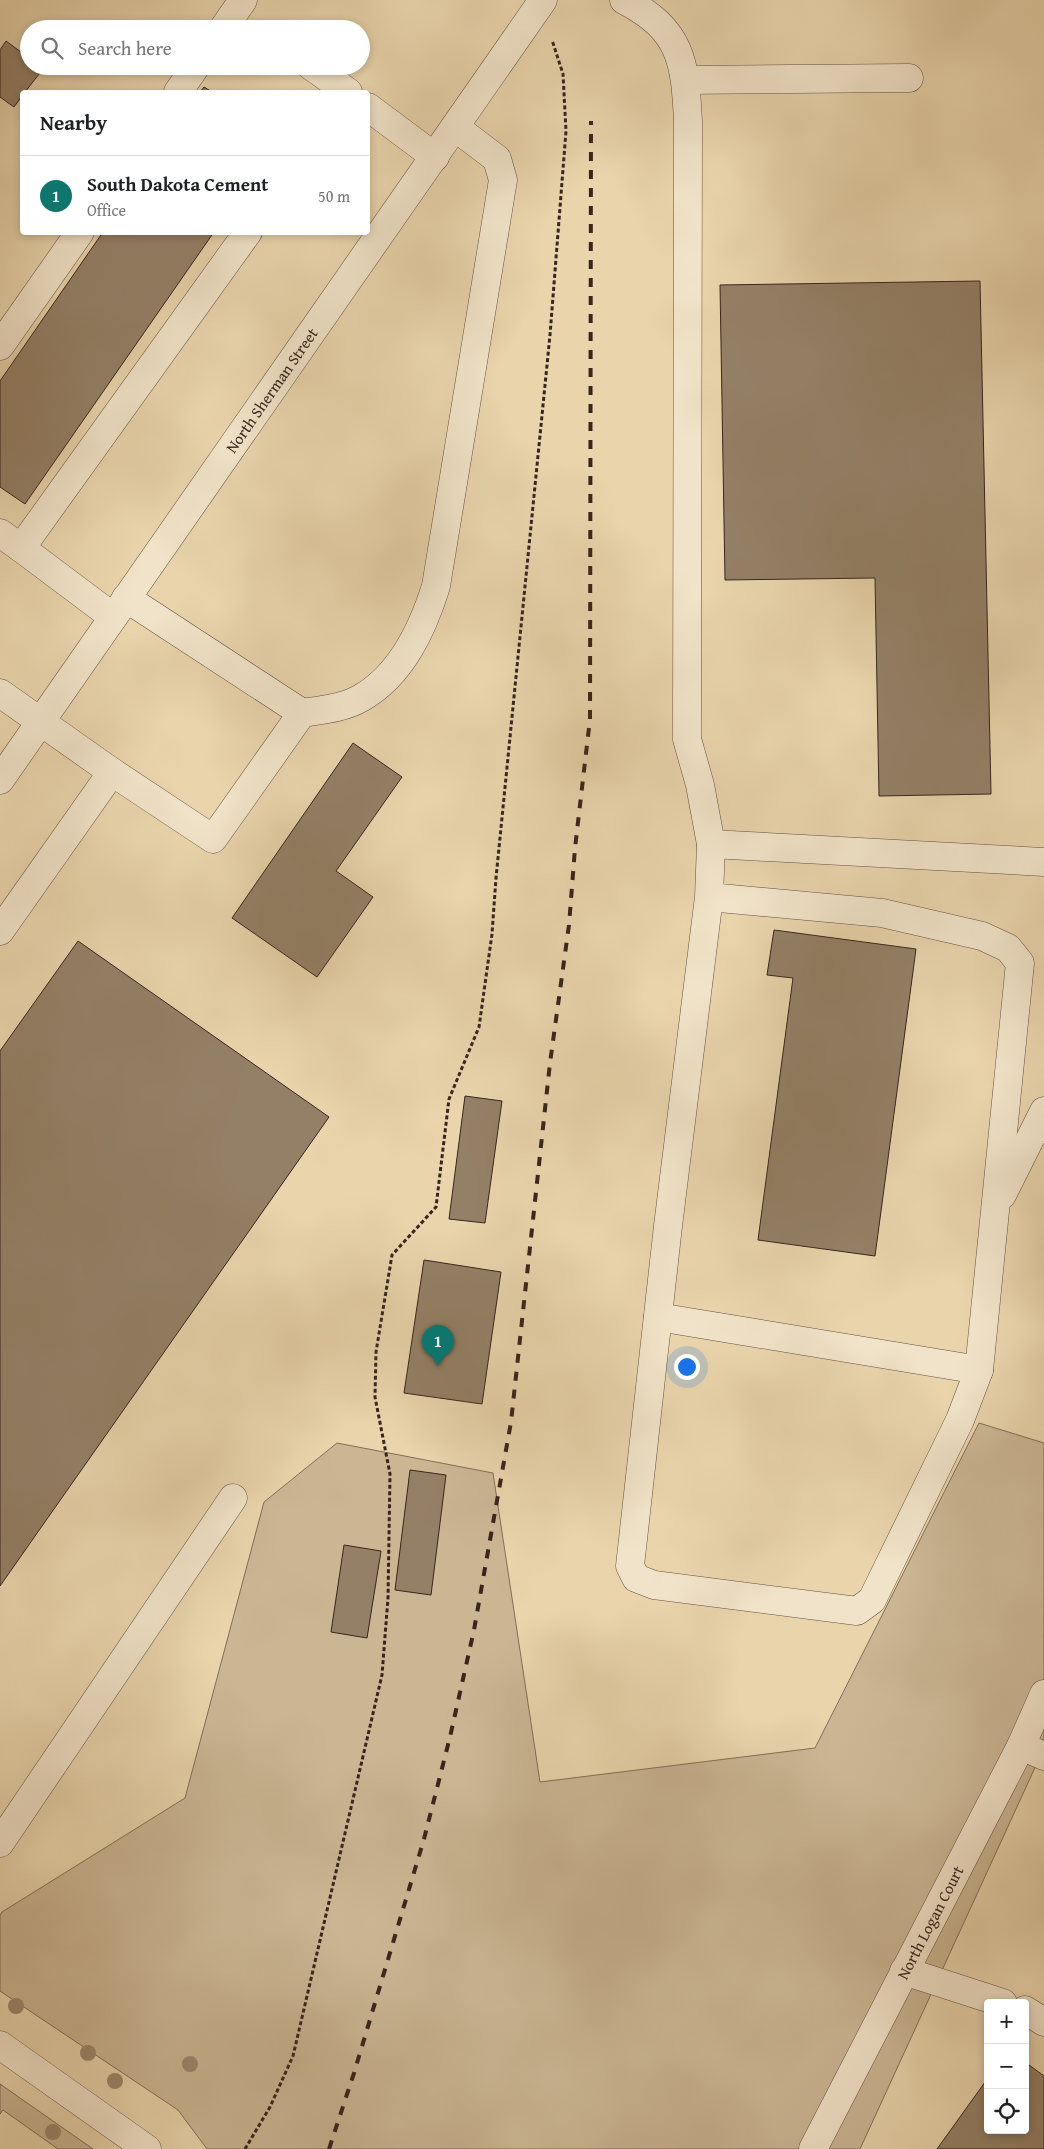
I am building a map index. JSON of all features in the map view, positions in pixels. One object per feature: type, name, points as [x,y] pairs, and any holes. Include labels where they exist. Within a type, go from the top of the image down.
[{"type":"street","points":[[229,20],[243,0]]},
{"type":"street","points":[[624,0],[636,6],[661,26],[679,52],[686,80],[688,121],[686,739],[700,785],[711,844],[709,897],[630,1566],[636,1578],[654,1585],[857,1611],[872,1600],[879,1582],[960,1420],[979,1370],[1020,963],[1008,948],[982,936],[882,914],[709,897]]},
{"type":"street","name":"North Sherman Street","points":[[0,780],[537,9]]},
{"type":"street","points":[[179,90],[190,75]]},
{"type":"street","points":[[324,75],[345,90]]},
{"type":"street","points":[[686,80],[909,78]]},
{"type":"street","points":[[370,108],[435,157]]},
{"type":"street","points":[[246,235],[11,541],[120,608],[302,713],[331,709],[361,699],[399,664],[417,637],[436,586],[504,180],[497,159],[455,128]]},
{"type":"street","points":[[0,346],[78,235]]},
{"type":"street","points":[[0,693],[112,772],[213,839],[302,713]]},
{"type":"street","points":[[0,931],[112,772]]},
{"type":"street","points":[[711,844],[1044,862]]},
{"type":"street","points":[[995,1210],[1044,1112]]},
{"type":"street","points":[[658,1317],[979,1370]]},
{"type":"street","points":[[0,1843],[232,1498]]},
{"type":"street","name":"North Logan Court","points":[[813,2149],[904,1971],[1032,1751],[1044,1694]]},
{"type":"street","points":[[904,1971],[991,1999]]},
{"type":"street","points":[[1029,2013],[1044,2022]]},
{"type":"street","points":[[0,2045],[147,2149]]},
{"type":"path","points":[[245,2149],[270,2107],[293,2056],[382,1674],[388,1598],[390,1474],[375,1397],[376,1352],[392,1255],[436,1207],[449,1099],[479,1027],[492,934],[550,335],[566,131],[563,74],[552,39],[537,9]]},
{"type":"shaded area","points":[[979,1423],[1044,1443],[1044,1748],[860,2149],[207,2149],[178,2110],[0,1991],[0,1915],[2,1912],[185,1798],[264,1502],[337,1443],[493,1473],[540,1782],[815,1748]]},
{"type":"shaded area","points":[[0,2084],[93,2149],[58,2149],[3,2110],[0,2114]]},
{"type":"building","points":[[6,41],[20,51],[20,75],[38,75],[27,90],[20,90],[20,99],[14,107],[0,97],[0,50]]},
{"type":"building","points":[[101,235],[212,235],[25,504],[0,487],[0,381]]},
{"type":"building","points":[[980,281],[991,794],[879,796],[875,578],[725,580],[720,285]]},
{"type":"building","points":[[353,743],[402,777],[336,871],[373,897],[317,977],[232,918]]},
{"type":"building","points":[[774,930],[916,949],[875,1256],[758,1240],[793,978],[767,975]]},
{"type":"building","points":[[78,941],[329,1117],[0,1586],[0,1051]]},
{"type":"building","points":[[465,1096],[502,1101],[485,1223],[449,1219]]},
{"type":"building","points":[[424,1260],[501,1272],[482,1404],[404,1393]]},
{"type":"building","points":[[410,1470],[446,1475],[431,1595],[395,1590]]},
{"type":"building","points":[[344,1545],[381,1551],[367,1638],[331,1632]]},
{"type":"building","points":[[1029,2065],[1044,2076],[1044,2149],[937,2149],[984,2084],[984,2134],[1029,2134]]},
{"type":"railway","points":[[329,2149],[354,2073],[424,1839],[450,1737],[474,1630],[511,1422],[550,1063],[569,925],[575,848],[590,719],[591,121]]},
{"type":"place","name":"South Dakota Cement","points":[[438,1366]]}]
